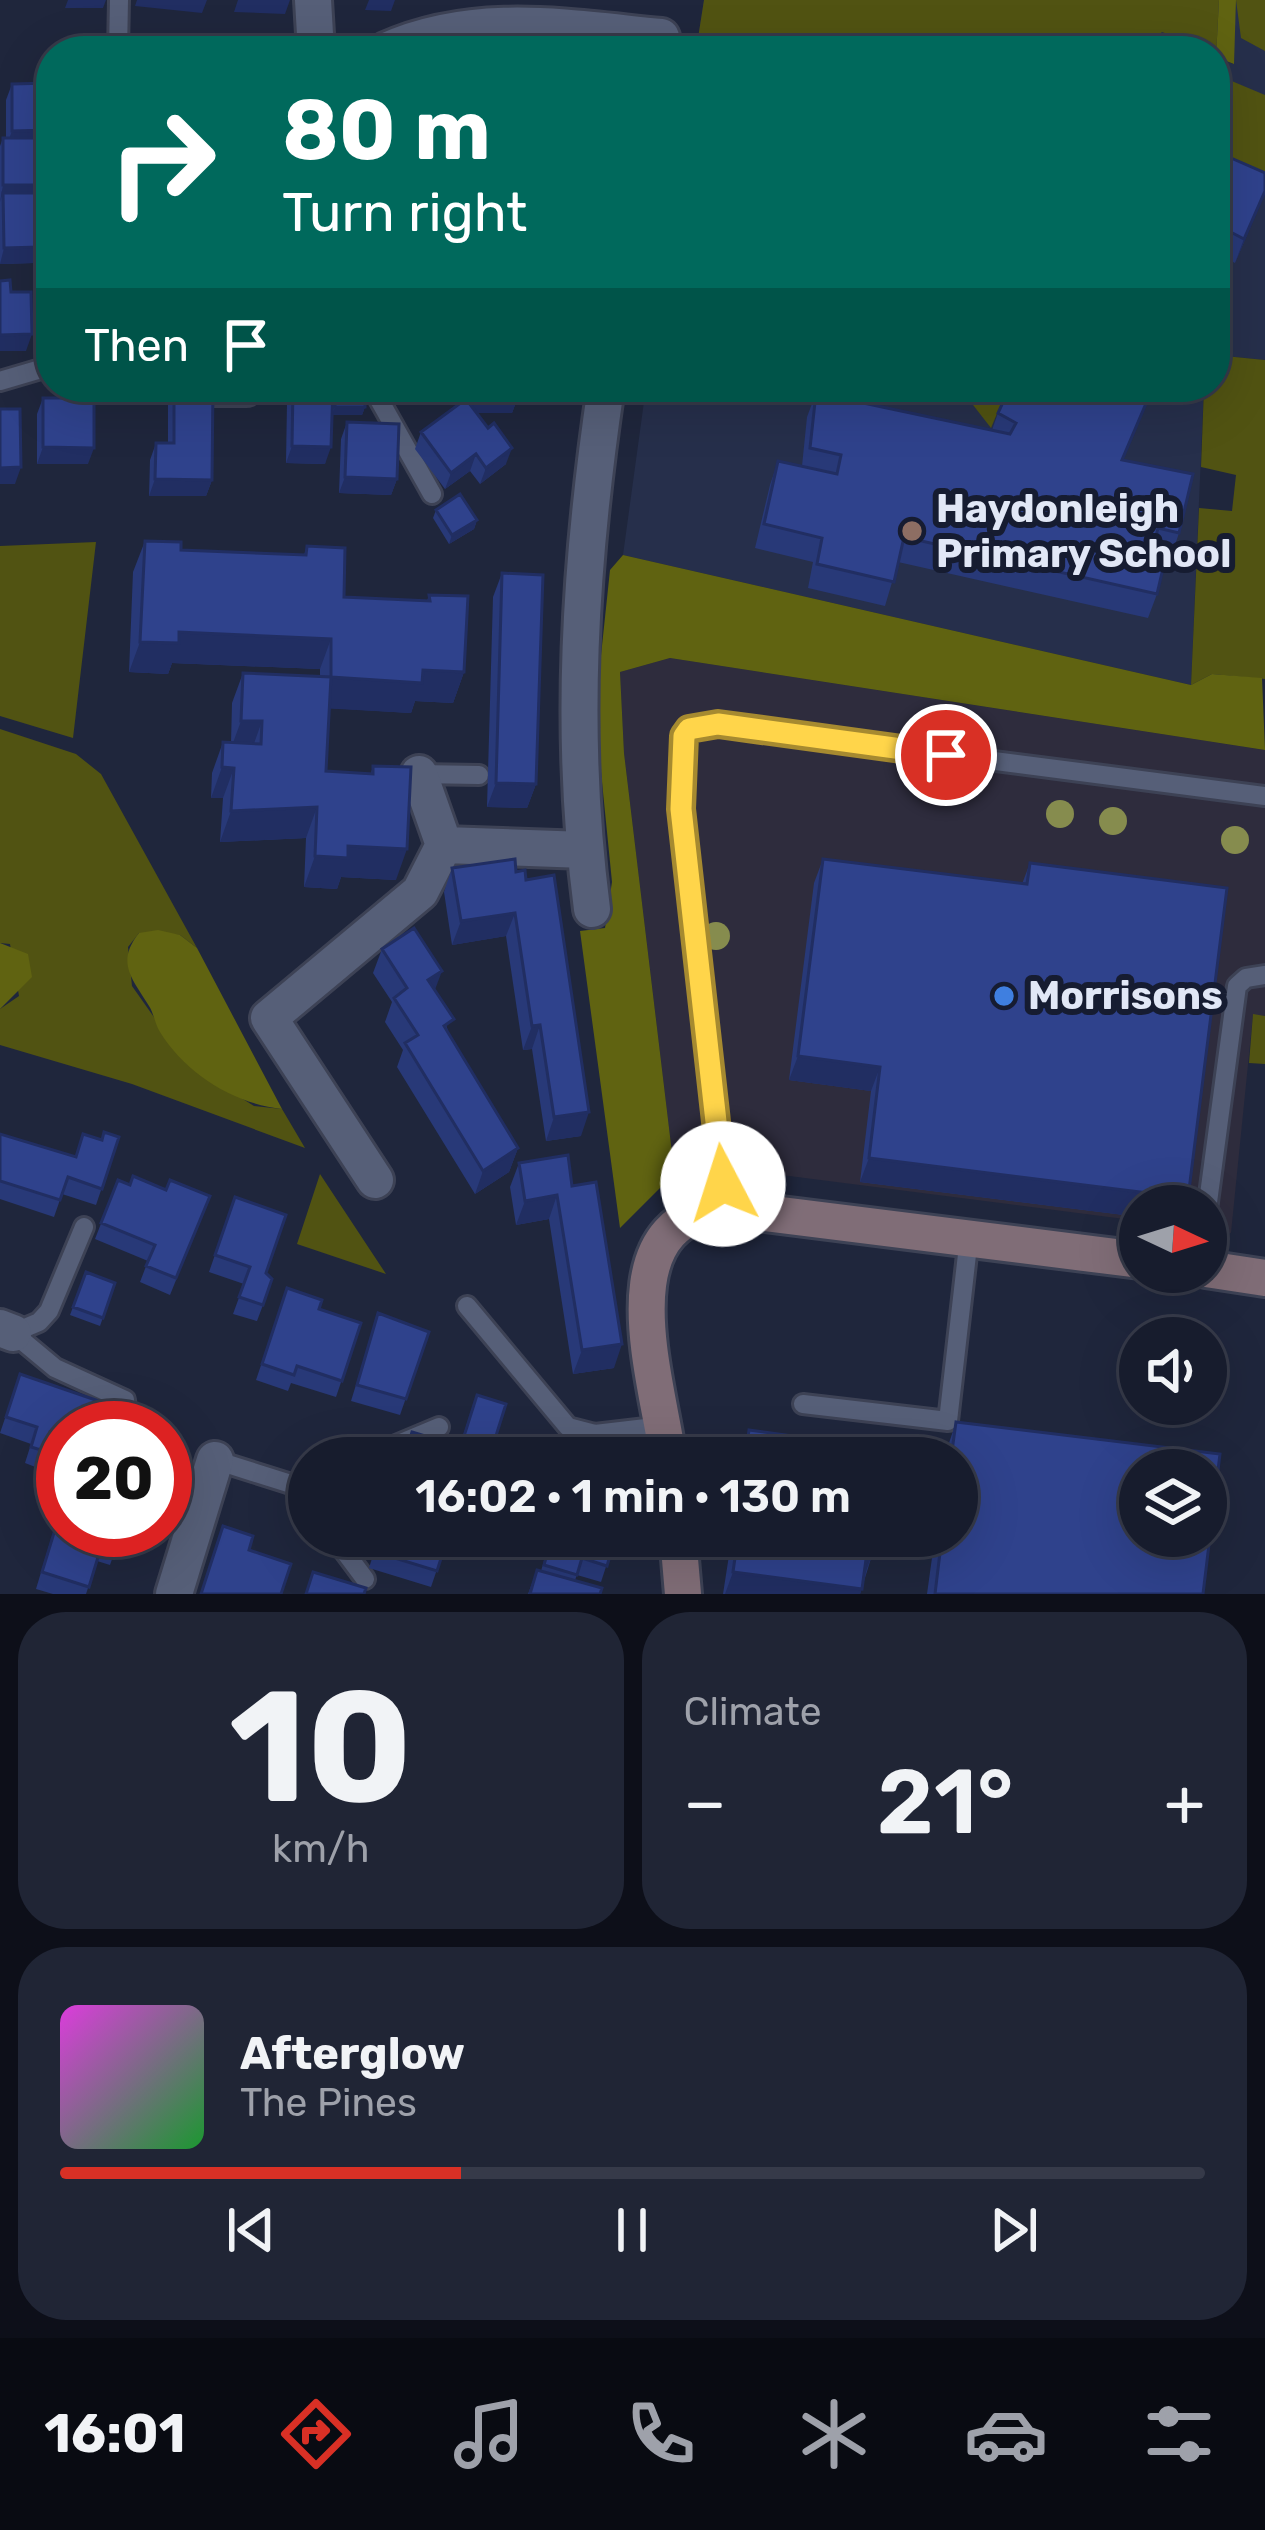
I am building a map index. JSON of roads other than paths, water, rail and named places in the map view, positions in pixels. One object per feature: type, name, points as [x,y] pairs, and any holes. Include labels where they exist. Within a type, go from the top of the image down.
[{"type":"street","points":[[313,0],[315,36]]},
{"type":"street","points":[[661,36],[667,0]]},
{"type":"street","points":[[425,36],[494,24],[594,36]]},
{"type":"street","points":[[592,909],[584,850],[578,675],[589,499],[605,402]]},
{"type":"street","points":[[409,774],[444,845]]},
{"type":"street","points":[[444,845],[584,850]]},
{"type":"street","points":[[375,1180],[268,1018],[420,892],[444,845]]},
{"type":"street","points":[[665,1437],[645,1297],[649,1265],[660,1240],[678,1220],[724,1208],[1119,1257]]},
{"type":"street","points":[[1227,1272],[1265,1278]]},
{"type":"street","points":[[173,1594],[215,1460]]},
{"type":"street","points":[[680,1557],[683,1594]]},
{"type":"lane","points":[[118,36],[119,0]]},
{"type":"lane","points":[[0,381],[36,370]]},
{"type":"lane","points":[[380,402],[432,494]]},
{"type":"lane","points":[[724,1208],[681,809],[680,761],[689,729],[718,724],[1265,796]]},
{"type":"lane","points":[[409,774],[479,775]]},
{"type":"lane","points":[[1210,1185],[1237,986],[1246,978],[1265,975]]},
{"type":"lane","points":[[6,1331],[39,1322],[49,1311],[84,1227]]},
{"type":"lane","points":[[803,1405],[948,1421],[969,1237]]},
{"type":"lane","points":[[467,1306],[568,1427],[622,1437]]},
{"type":"lane","points":[[6,1331],[55,1368],[125,1401]]},
{"type":"lane","points":[[414,1437],[439,1426]]},
{"type":"lane","points":[[215,1460],[288,1480]]},
{"type":"lane","points":[[349,1557],[365,1579]]},
{"type":"place","name":"Haydonleigh Primary School","points":[[912,531]]},
{"type":"place","name":"Morrisons","points":[[1004,996]]}]
